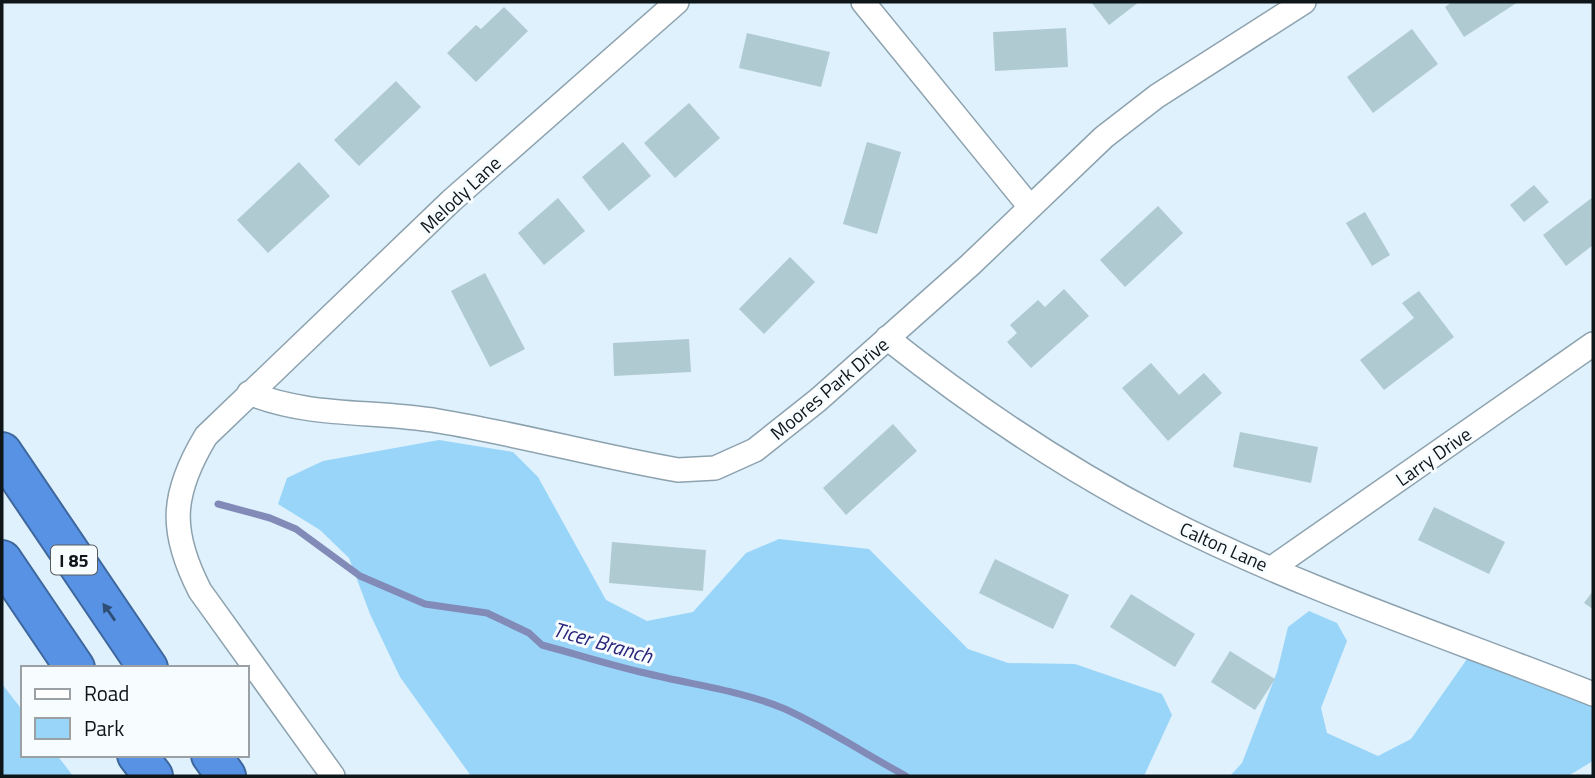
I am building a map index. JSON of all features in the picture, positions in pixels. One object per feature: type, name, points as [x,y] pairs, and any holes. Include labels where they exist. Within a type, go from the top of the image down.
[{"type":"highway","name":"I 85","points":[[2,452],[147,666]]},
{"type":"highway","points":[[2,560],[74,666]]},
{"type":"highway","points":[[139,757],[153,776]]},
{"type":"highway","points":[[212,757],[226,776]]},
{"type":"street","name":"Melody Lane","points":[[333,776],[200,591],[186,564],[178,539],[177,512],[189,465],[206,436],[451,201],[677,2]]},
{"type":"street","points":[[863,2],[1030,207]]},
{"type":"street","name":"Moores Park Drive","points":[[249,393],[276,404],[319,412],[434,420],[630,462],[697,470],[729,464],[755,450],[887,338],[1104,137],[1157,96],[1304,2]]},
{"type":"street","name":"Calton Lane","points":[[887,338],[1014,432],[1073,469],[1161,518],[1272,568],[1593,694]]},
{"type":"street","name":"Larry Drive","points":[[1272,568],[1593,344]]},
{"type":"green space","points":[[439,440],[513,452],[538,477],[606,600],[647,621],[693,612],[746,553],[779,539],[869,549],[968,649],[1008,663],[1075,664],[1162,694],[1172,715],[1144,776],[471,776],[400,677],[370,614],[349,558],[320,530],[278,504],[287,478],[323,461]]},
{"type":"green space","points":[[1309,611],[1337,623],[1347,641],[1321,708],[1327,733],[1378,756],[1411,739],[1467,659],[1593,707],[1593,761],[1568,776],[1230,776],[1242,763],[1277,672],[1288,627]]},
{"type":"green space","points":[[2,684],[21,708],[21,757],[59,757],[73,776],[2,776]]},
{"type":"building","points":[[1091,2],[1139,2],[1109,25]]},
{"type":"building","points":[[1452,2],[1518,2],[1464,37],[1445,7]]},
{"type":"building","points":[[504,7],[528,31],[476,82],[447,53],[476,25],[481,29]]},
{"type":"building","points":[[1066,28],[1068,67],[995,71],[993,32]]},
{"type":"building","points":[[1412,29],[1438,64],[1373,113],[1347,77]]},
{"type":"building","points":[[747,33],[830,52],[821,87],[739,68]]},
{"type":"building","points":[[396,81],[421,107],[359,166],[334,140]]},
{"type":"building","points":[[689,103],[720,138],[675,178],[644,143]]},
{"type":"building","points":[[623,142],[651,176],[609,211],[582,177]]},
{"type":"building","points":[[867,142],[901,152],[877,234],[843,224]]},
{"type":"building","points":[[299,162],[330,196],[268,253],[237,220]]},
{"type":"building","points":[[1534,185],[1549,202],[1524,222],[1510,205]]},
{"type":"building","points":[[1593,197],[1593,245],[1566,266],[1543,235]]},
{"type":"building","points":[[558,198],[585,231],[544,265],[518,233]]},
{"type":"building","points":[[1158,206],[1183,233],[1125,287],[1100,260]]},
{"type":"building","points":[[1365,212],[1390,255],[1372,266],[1346,223]]},
{"type":"building","points":[[790,257],[815,282],[764,334],[739,309]]},
{"type":"building","points":[[485,273],[525,349],[490,367],[451,291]]},
{"type":"building","points":[[1064,289],[1089,316],[1031,368],[1007,342],[1017,333],[1010,325],[1038,300],[1045,307]]},
{"type":"building","points":[[1419,291],[1454,337],[1384,390],[1360,360],[1414,318],[1402,303]]},
{"type":"building","points":[[689,339],[691,372],[614,376],[613,343]]},
{"type":"building","points":[[1151,363],[1179,395],[1204,373],[1222,393],[1168,441],[1122,388]]},
{"type":"building","points":[[893,424],[917,451],[846,515],[823,488]]},
{"type":"building","points":[[1240,432],[1318,447],[1311,483],[1233,467]]},
{"type":"building","points":[[1434,507],[1505,542],[1489,574],[1418,540]]},
{"type":"building","points":[[612,542],[706,550],[703,591],[609,583]]},
{"type":"building","points":[[995,559],[1069,595],[1053,629],[979,593]]},
{"type":"building","points":[[1593,591],[1593,609],[1584,603]]},
{"type":"building","points":[[1131,594],[1195,634],[1175,667],[1110,627]]},
{"type":"building","points":[[1230,651],[1275,679],[1255,710],[1211,682]]},
{"type":"waterway","name":"Ticer Branch","points":[[218,504],[270,518],[296,529],[360,576],[425,604],[487,613],[529,633],[542,645],[632,670],[768,702],[816,724],[906,776]]}]
